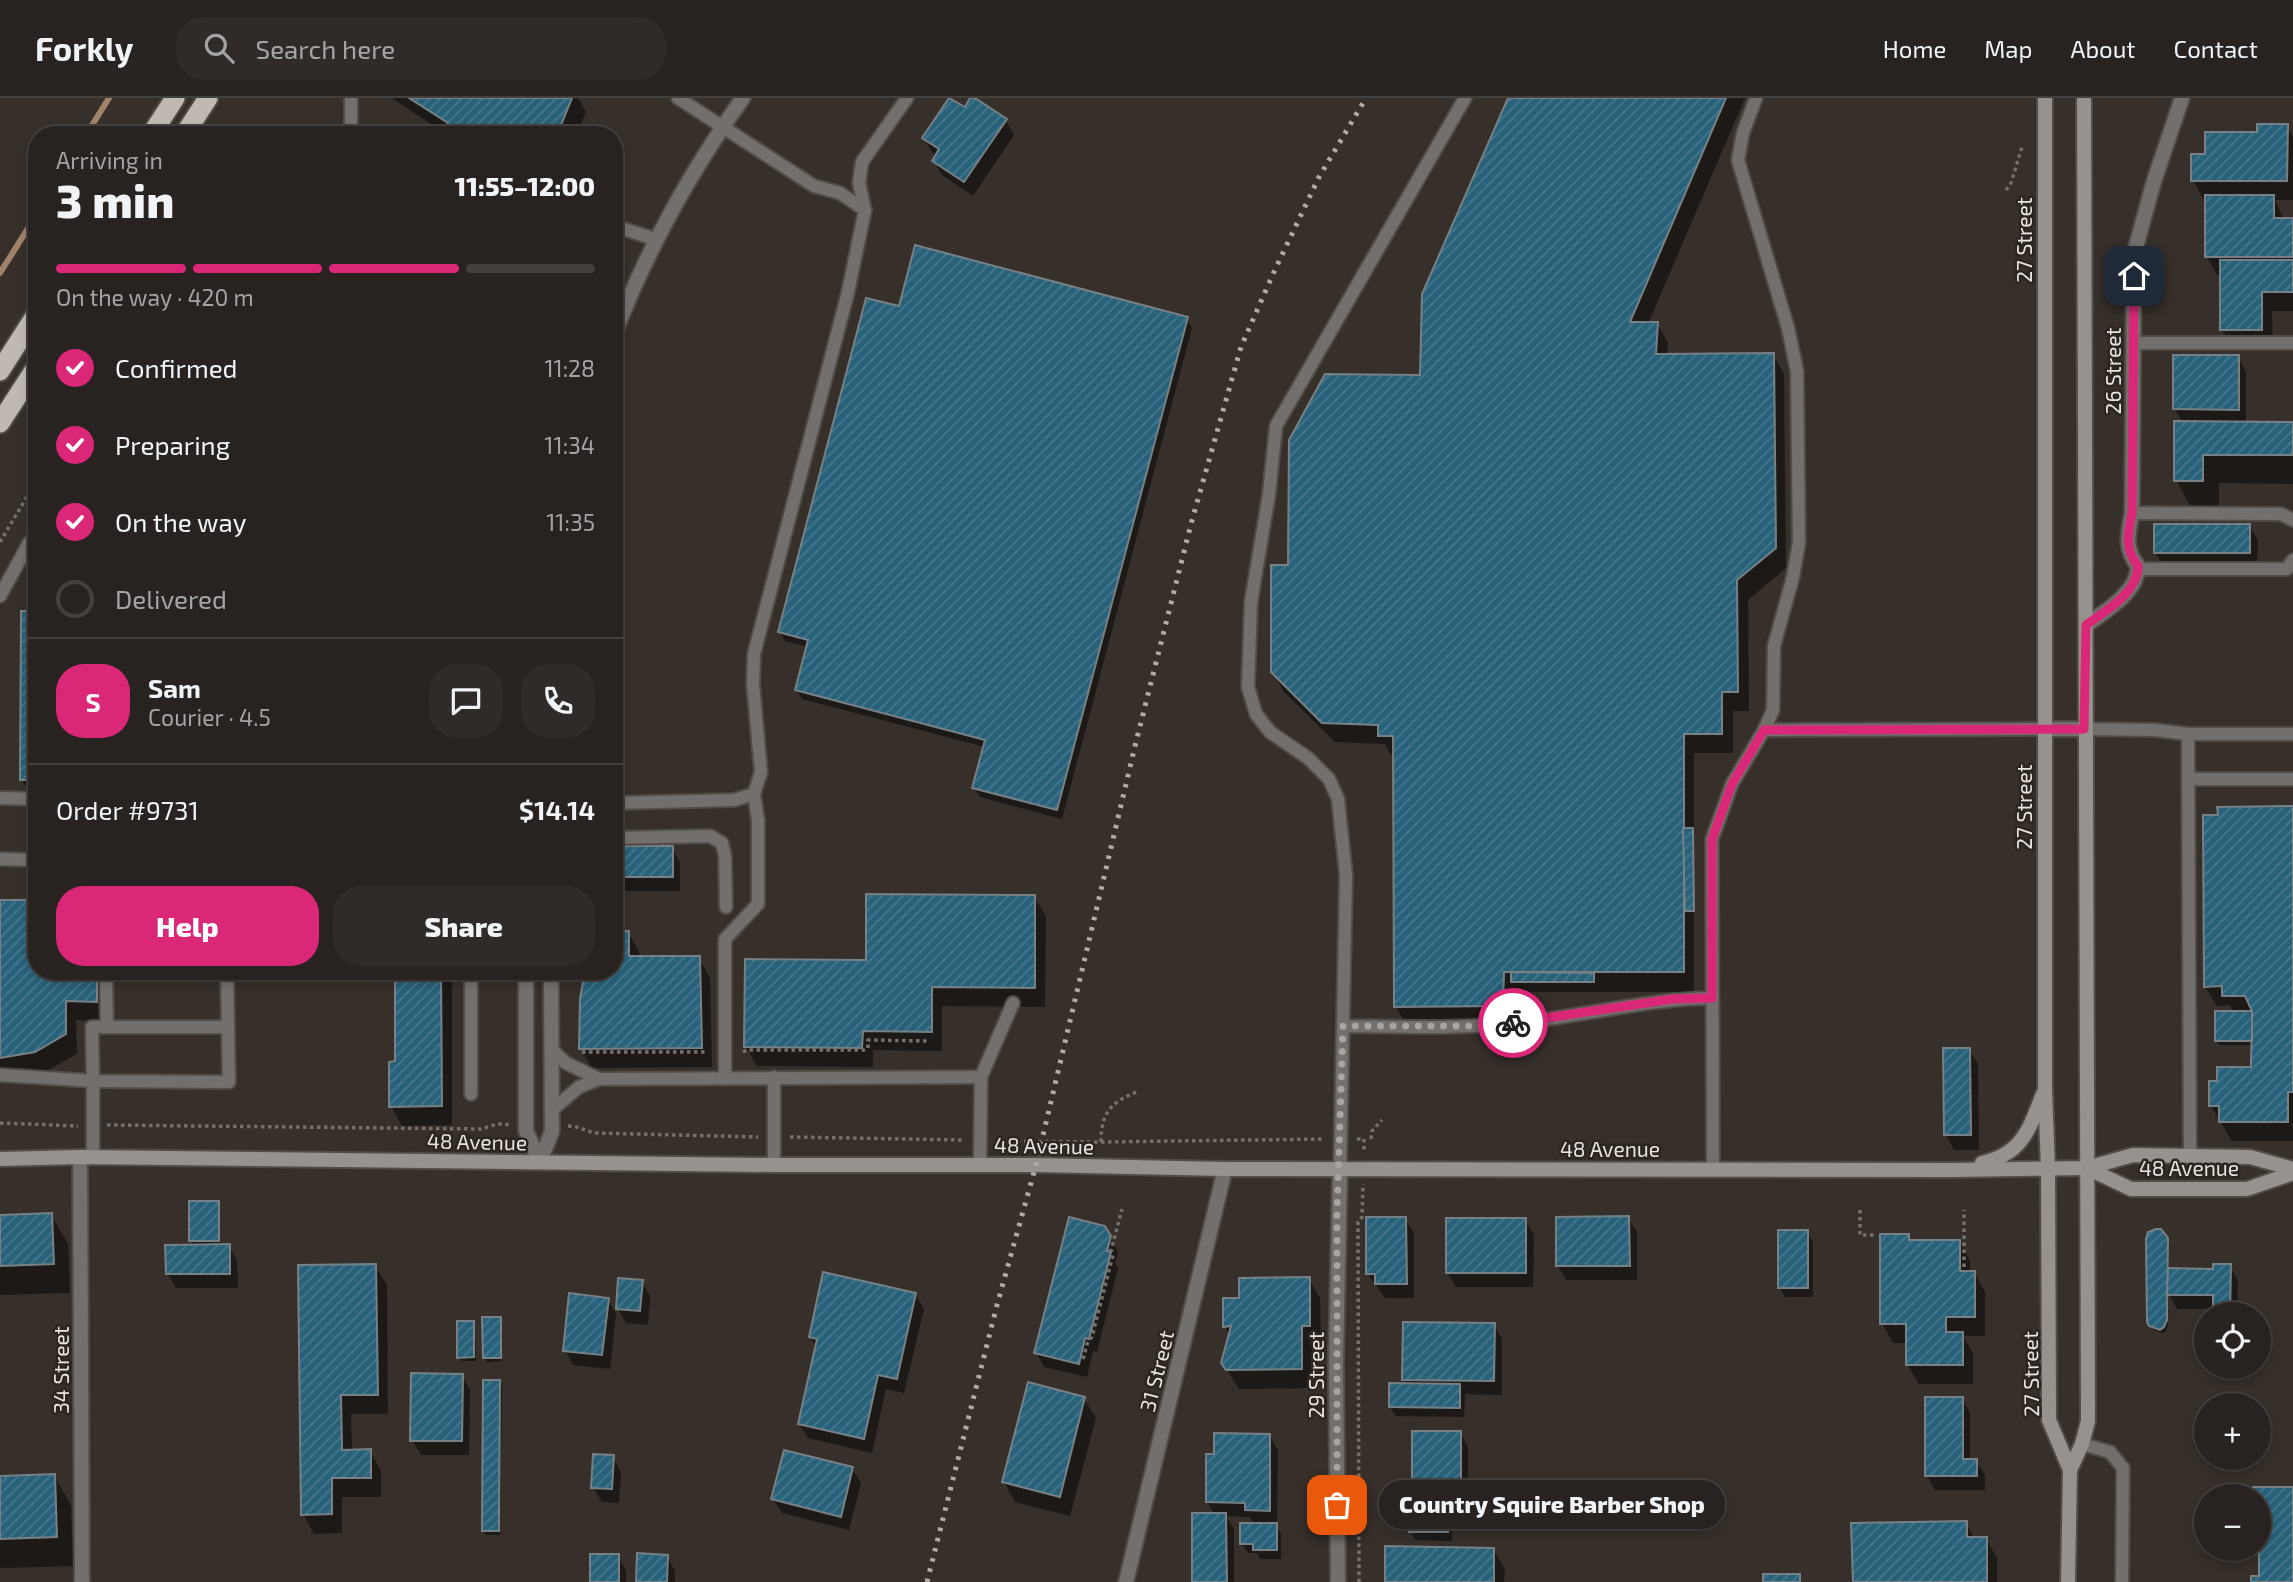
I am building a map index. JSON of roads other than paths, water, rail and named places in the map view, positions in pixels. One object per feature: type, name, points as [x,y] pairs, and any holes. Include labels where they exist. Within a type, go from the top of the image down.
[{"type":"highway","points":[[157,126],[175,98]]},
{"type":"highway","points":[[190,126],[208,98]]},
{"type":"highway","points":[[0,371],[28,327]]},
{"type":"highway","points":[[0,423],[28,380]]},
{"type":"main road","name":"27 Street","points":[[2045,98],[2045,1090],[2049,1420],[2070,1470]]},
{"type":"main road","name":"27 Street","points":[[2068,1582],[2070,1470],[2082,1444],[2088,1422],[2084,98]]},
{"type":"main road","points":[[1953,1170],[2001,1159],[2024,1140],[2045,1090]]},
{"type":"main road","name":"48 Avenue","points":[[0,1159],[86,1157],[1225,1169],[1953,1170],[2087,1168],[2133,1155],[2250,1157],[2293,1171]]},
{"type":"main road","name":"48 Avenue","points":[[2087,1168],[2131,1189],[2247,1189],[2293,1171]]},
{"type":"street","points":[[623,312],[655,239],[743,98]]},
{"type":"street","name":"26 Street","points":[[2138,569],[2129,555],[2128,532],[2132,513],[2134,254],[2154,181],[2182,98]]},
{"type":"street","points":[[2086,625],[2115,605],[2138,577],[2138,569]]},
{"type":"street","points":[[2044,729],[2084,729]]},
{"type":"street","points":[[526,980],[526,1131],[540,1163]]},
{"type":"street","points":[[540,1163],[552,1131],[551,980]]},
{"type":"street","name":"34 Street","points":[[82,1582],[86,1157]]},
{"type":"street","name":"31 Street","points":[[1126,1582],[1225,1169]]},
{"type":"street","name":"29 Street","points":[[1338,1582],[1336,1361],[1340,1169]]},
{"type":"lane","points":[[351,98],[351,126]]},
{"type":"lane","points":[[678,98],[814,186],[840,193],[865,210]]},
{"type":"lane","points":[[725,1077],[725,939],[758,904],[758,820],[754,794],[761,772],[753,684],[754,654],[848,292],[865,210],[859,183],[862,162],[907,98]]},
{"type":"lane","points":[[1340,1169],[1346,876],[1338,799],[1329,779],[1308,758],[1270,732],[1256,715],[1248,687],[1251,602],[1269,494],[1276,426],[1465,98]]},
{"type":"lane","points":[[1713,1169],[1712,839],[1732,784],[1773,710],[1774,646],[1793,577],[1799,542],[1797,371],[1788,328],[1738,160],[1743,133],[1756,98]]},
{"type":"lane","points":[[623,229],[655,239]]},
{"type":"lane","points":[[2133,343],[2293,343]]},
{"type":"lane","points":[[2132,513],[2281,514],[2293,520]]},
{"type":"lane","points":[[0,596],[28,550]]},
{"type":"lane","points":[[2138,569],[2287,569],[2293,560]]},
{"type":"lane","points":[[1764,730],[2044,729]]},
{"type":"lane","points":[[2084,729],[2155,730],[2188,734],[2293,734]]},
{"type":"lane","points":[[2188,734],[2190,1156]]},
{"type":"lane","points":[[2189,779],[2293,779]]},
{"type":"lane","points":[[623,803],[734,800],[754,794]]},
{"type":"lane","points":[[0,798],[28,799]]},
{"type":"lane","points":[[623,838],[710,836],[722,843],[725,856],[726,908]]},
{"type":"lane","points":[[0,859],[28,860]]},
{"type":"lane","points":[[106,980],[107,1027]]},
{"type":"lane","points":[[0,1075],[93,1081],[229,1082],[228,980]]},
{"type":"lane","points":[[471,980],[471,1094]]},
{"type":"lane","points":[[1343,1026],[1487,1026],[1673,999],[1712,998]]},
{"type":"lane","points":[[980,1165],[981,1077],[1013,1003]]},
{"type":"lane","points":[[86,1157],[93,1126],[92,1027],[228,1027]]},
{"type":"lane","points":[[551,1049],[566,1063],[599,1079]]},
{"type":"lane","points":[[774,1077],[774,1165]]},
{"type":"lane","points":[[551,1111],[579,1087],[599,1079],[981,1077]]},
{"type":"lane","points":[[2082,1444],[2109,1452],[2123,1468],[2122,1582]]},
{"type":"waterway","points":[[92,126],[109,98]]},
{"type":"waterway","points":[[0,273],[28,228]]},
{"type":"railway","points":[[927,1582],[997,1305],[1036,1165],[1135,746],[1191,524],[1241,347],[1319,177],[1366,98]]},
{"type":"place","name":"Country Squire Barber Shop","points":[[1337,1505]]}]
